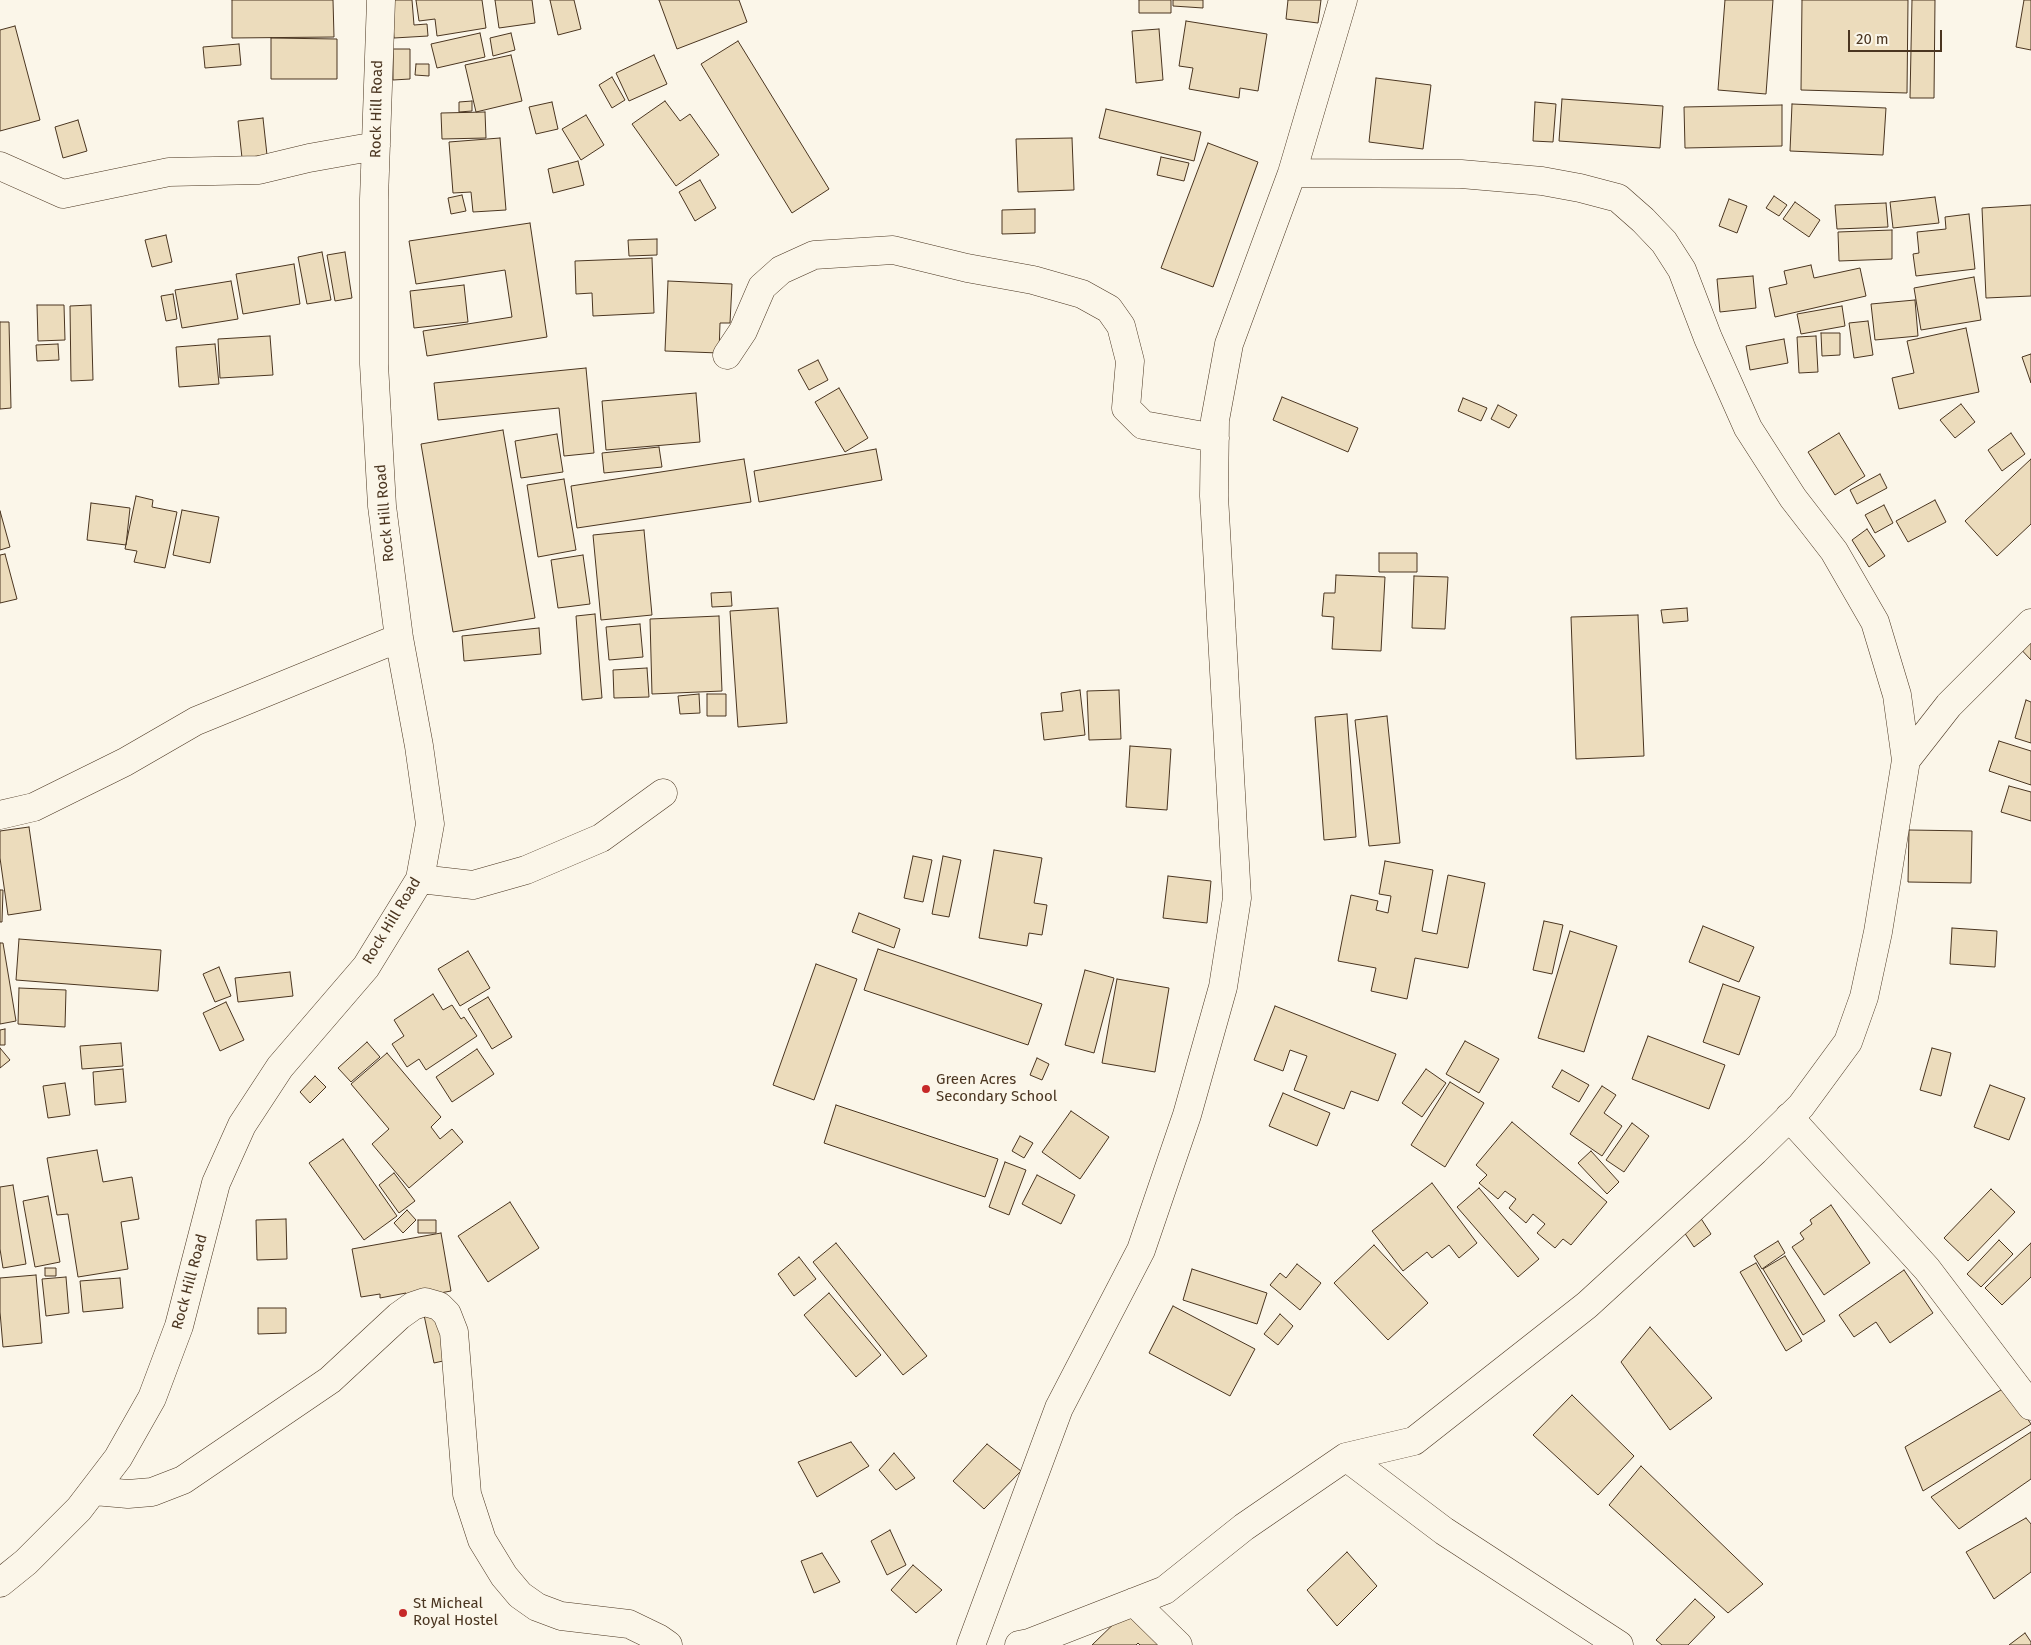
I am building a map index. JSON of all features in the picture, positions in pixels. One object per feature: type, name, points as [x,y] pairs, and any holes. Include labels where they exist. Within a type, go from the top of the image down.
[{"type":"street","name":"Rock Hill Road","points":[[0,1582],[26,1562],[94,1491],[118,1458],[152,1398],[179,1326],[216,1183],[242,1125],[280,1067],[366,967],[420,879],[430,824],[419,746],[399,638],[382,506],[374,364],[376,146],[381,0]]},
{"type":"street","points":[[971,1645],[1059,1408],[1141,1250],[1187,1115],[1223,987],[1237,898],[1214,496],[1215,420],[1229,344],[1292,173],[1343,0]]},
{"type":"street","points":[[0,166],[64,194],[169,172],[259,170],[309,158],[376,146]]},
{"type":"street","points":[[1020,1645],[1165,1590],[1244,1527],[1346,1457],[1414,1441],[1587,1305],[1748,1158],[1801,1106],[1848,1042],[1864,997],[1878,932],[1906,760],[1897,695],[1875,622],[1834,551],[1793,498],[1748,428],[1708,338],[1682,270],[1664,242],[1618,198],[1580,188],[1542,181],[1461,174],[1292,173]]},
{"type":"street","points":[[727,355],[743,331],[762,288],[781,270],[814,255],[893,250],[968,268],[1041,282],[1082,294],[1109,309],[1121,326],[1130,361],[1126,408],[1143,425],[1215,438]]},
{"type":"street","points":[[1906,760],[1949,705],[2031,623]]},
{"type":"street","points":[[0,815],[34,808],[125,762],[196,721],[399,638]]},
{"type":"street","points":[[420,879],[473,885],[526,870],[601,838],[663,793]]},
{"type":"street","points":[[1789,1117],[1927,1269],[2031,1406]]},
{"type":"street","points":[[94,1491],[128,1494],[152,1492],[183,1480],[330,1380],[399,1316],[425,1302],[439,1306],[447,1314],[454,1332],[467,1494],[482,1540],[504,1576],[520,1595],[537,1607],[562,1616],[629,1624],[668,1645]]},
{"type":"street","points":[[1346,1457],[1444,1531],[1620,1645]]},
{"type":"street","points":[[1134,1602],[1178,1645]]},
{"type":"building","points":[[232,0],[333,0],[334,37],[232,38]]},
{"type":"building","points":[[391,0],[412,0],[414,25],[427,24],[428,36],[394,38]]},
{"type":"building","points":[[416,0],[482,0],[486,28],[437,36],[435,19],[419,21]]},
{"type":"building","points":[[495,0],[532,0],[535,23],[499,28]]},
{"type":"building","points":[[550,0],[574,0],[581,29],[558,35]]},
{"type":"building","points":[[659,0],[739,0],[747,22],[677,49]]},
{"type":"building","points":[[1139,0],[1171,0],[1171,13],[1139,13]]},
{"type":"building","points":[[1173,0],[1203,0],[1203,8],[1173,6]]},
{"type":"building","points":[[1288,0],[1321,0],[1318,23],[1286,19]]},
{"type":"building","points":[[1725,0],[1773,0],[1766,94],[1718,90]]},
{"type":"building","points":[[1802,0],[1908,0],[1907,93],[1801,90]]},
{"type":"building","points":[[1912,0],[1935,0],[1934,98],[1910,98]]},
{"type":"building","points":[[2024,0],[2031,0],[2031,50],[2016,47]]},
{"type":"building","points":[[1186,21],[1267,34],[1258,91],[1240,88],[1239,98],[1189,89],[1193,68],[1179,66]]},
{"type":"building","points":[[15,26],[40,120],[0,131],[0,30]]},
{"type":"building","points":[[1159,29],[1163,80],[1136,83],[1132,31]]},
{"type":"building","points":[[480,33],[485,57],[437,68],[431,44]]},
{"type":"building","points":[[511,33],[515,50],[493,56],[490,38]]},
{"type":"building","points":[[271,38],[337,39],[337,79],[271,79]]},
{"type":"building","points":[[738,41],[829,189],[792,213],[701,64]]},
{"type":"building","points":[[239,44],[241,65],[205,68],[203,47]]},
{"type":"building","points":[[393,49],[410,49],[410,79],[393,80]]},
{"type":"building","points":[[511,55],[522,101],[476,112],[465,65]]},
{"type":"building","points":[[654,55],[667,84],[629,101],[616,73]]},
{"type":"building","points":[[416,64],[429,64],[429,76],[415,75]]},
{"type":"building","points":[[612,77],[625,100],[612,108],[599,85]]},
{"type":"building","points":[[1376,78],[1431,85],[1423,149],[1369,142]]},
{"type":"building","points":[[1562,99],[1663,106],[1660,148],[1559,141]]},
{"type":"building","points":[[472,101],[472,111],[459,112],[459,102]]},
{"type":"building","points":[[665,101],[680,121],[690,114],[719,155],[676,186],[632,124]]},
{"type":"building","points":[[552,102],[558,129],[536,134],[529,107]]},
{"type":"building","points":[[1535,102],[1556,104],[1553,142],[1533,141]]},
{"type":"building","points":[[1792,104],[1886,108],[1883,155],[1790,151]]},
{"type":"building","points":[[1782,105],[1782,146],[1685,148],[1684,107]]},
{"type":"building","points":[[1106,109],[1201,132],[1194,161],[1099,138]]},
{"type":"building","points":[[485,112],[486,138],[442,139],[441,113]]},
{"type":"building","points":[[586,115],[604,145],[581,160],[562,129]]},
{"type":"building","points":[[263,118],[267,155],[242,158],[238,121]]},
{"type":"building","points":[[78,120],[87,151],[63,158],[55,127]]},
{"type":"building","points":[[500,138],[506,210],[473,212],[471,192],[453,193],[449,142]]},
{"type":"building","points":[[1072,138],[1074,190],[1018,192],[1016,139]]},
{"type":"building","points":[[1208,143],[1258,162],[1213,287],[1161,268]]},
{"type":"building","points":[[1161,157],[1189,163],[1184,181],[1157,175]]},
{"type":"building","points":[[578,161],[584,185],[553,193],[548,169]]},
{"type":"building","points":[[700,180],[716,208],[695,221],[679,192]]},
{"type":"building","points":[[462,195],[466,211],[451,214],[448,198]]},
{"type":"building","points":[[1774,196],[1787,205],[1779,216],[1766,208]]},
{"type":"building","points":[[1935,197],[1939,223],[1893,228],[1890,202]]},
{"type":"building","points":[[1729,199],[1747,206],[1737,233],[1719,226]]},
{"type":"building","points":[[1795,202],[1820,220],[1809,237],[1783,219]]},
{"type":"building","points":[[1886,203],[1888,227],[1837,229],[1835,205]]},
{"type":"building","points":[[2031,205],[2031,296],[1986,298],[1982,208]]},
{"type":"building","points":[[1035,209],[1035,233],[1002,234],[1002,210]]},
{"type":"building","points":[[1969,214],[1975,269],[1916,276],[1913,254],[1919,253],[1917,232],[1946,229],[1945,217]]},
{"type":"building","points":[[530,223],[547,337],[427,356],[423,331],[512,317],[505,270],[416,284],[409,241]]},
{"type":"building","points":[[1892,230],[1892,259],[1839,261],[1838,232]]},
{"type":"building","points":[[166,235],[172,262],[152,267],[145,240]]},
{"type":"building","points":[[657,239],[657,255],[629,256],[628,240]]},
{"type":"building","points":[[322,252],[331,300],[307,304],[298,257]]},
{"type":"building","points":[[345,252],[352,298],[335,301],[327,255]]},
{"type":"building","points":[[652,258],[654,313],[593,316],[592,293],[576,294],[575,261]]},
{"type":"building","points":[[294,264],[300,304],[243,314],[236,274]]},
{"type":"building","points":[[1811,265],[1814,278],[1860,268],[1866,296],[1775,317],[1769,288],[1787,284],[1784,271]]},
{"type":"building","points":[[1753,276],[1756,308],[1720,312],[1717,279]]},
{"type":"building","points":[[1974,277],[1981,320],[1921,330],[1914,288]]},
{"type":"building","points":[[231,281],[238,319],[182,328],[175,290]]},
{"type":"building","points":[[668,281],[732,284],[730,323],[720,323],[719,353],[665,351]]},
{"type":"building","points":[[464,285],[468,322],[414,328],[410,291]]},
{"type":"building","points":[[173,294],[177,319],[166,321],[161,296]]},
{"type":"building","points":[[1915,300],[1918,336],[1875,340],[1871,304]]},
{"type":"building","points":[[37,305],[64,305],[65,340],[38,341]]},
{"type":"building","points":[[91,305],[93,380],[71,381],[70,306]]},
{"type":"building","points":[[1842,306],[1845,326],[1801,334],[1797,314]]},
{"type":"building","points":[[1868,321],[1873,355],[1854,358],[1849,323]]},
{"type":"building","points":[[0,322],[9,322],[11,408],[0,409]]},
{"type":"building","points":[[1966,328],[1979,392],[1899,409],[1892,378],[1914,373],[1907,341]]},
{"type":"building","points":[[1821,333],[1840,333],[1840,355],[1822,356]]},
{"type":"building","points":[[270,336],[273,375],[220,378],[218,339]]},
{"type":"building","points":[[1816,336],[1818,372],[1799,373],[1797,337]]},
{"type":"building","points":[[1784,339],[1788,363],[1750,370],[1746,346]]},
{"type":"building","points":[[58,344],[59,360],[37,361],[36,345]]},
{"type":"building","points":[[215,344],[219,384],[179,387],[176,347]]},
{"type":"building","points":[[2031,354],[2031,383],[2022,357]]},
{"type":"building","points":[[818,360],[828,380],[809,390],[798,370]]},
{"type":"building","points":[[586,368],[594,453],[564,456],[559,408],[438,420],[434,383]]},
{"type":"building","points":[[839,388],[868,438],[845,452],[815,402]]},
{"type":"building","points":[[696,393],[700,442],[606,450],[602,401]]},
{"type":"building","points":[[1282,397],[1358,428],[1348,452],[1273,420]]},
{"type":"building","points":[[1463,398],[1487,408],[1481,421],[1458,411]]},
{"type":"building","points":[[1961,404],[1975,422],[1955,438],[1940,420]]},
{"type":"building","points":[[1498,405],[1517,415],[1509,428],[1491,419]]},
{"type":"building","points":[[503,430],[535,618],[453,632],[421,444]]},
{"type":"building","points":[[1839,433],[1865,476],[1835,495],[1808,452]]},
{"type":"building","points":[[2011,433],[2025,454],[2002,471],[1988,450]]},
{"type":"building","points":[[557,434],[563,472],[521,478],[515,441]]},
{"type":"building","points":[[659,447],[662,467],[604,473],[602,453]]},
{"type":"building","points":[[876,449],[882,480],[759,502],[754,471]]},
{"type":"building","points":[[744,459],[751,502],[577,528],[571,486]]},
{"type":"building","points":[[2031,459],[2031,524],[1997,556],[1965,521]]},
{"type":"building","points":[[1880,474],[1887,488],[1857,504],[1850,490]]},
{"type":"building","points":[[564,479],[576,550],[538,557],[527,485]]},
{"type":"building","points":[[136,496],[153,500],[152,507],[177,512],[165,568],[134,562],[137,551],[125,549]]},
{"type":"building","points":[[1935,500],[1946,522],[1908,542],[1896,521]]},
{"type":"building","points":[[91,503],[130,508],[126,545],[87,540]]},
{"type":"building","points":[[1884,505],[1893,523],[1875,533],[1865,515]]},
{"type":"building","points":[[182,510],[219,517],[210,563],[173,555]]},
{"type":"building","points":[[0,511],[10,547],[0,550]]},
{"type":"building","points":[[1867,529],[1885,556],[1869,567],[1852,540]]},
{"type":"building","points":[[644,530],[652,615],[601,620],[593,535]]},
{"type":"building","points":[[1379,553],[1417,553],[1417,572],[1379,572]]},
{"type":"building","points":[[5,554],[17,599],[0,603],[0,555]]},
{"type":"building","points":[[583,555],[590,604],[558,608],[551,560]]},
{"type":"building","points":[[1336,575],[1385,577],[1381,651],[1332,649],[1334,617],[1322,616],[1324,593],[1335,593]]},
{"type":"building","points":[[1414,576],[1448,577],[1445,629],[1412,628]]},
{"type":"building","points":[[731,592],[732,606],[712,607],[711,593]]},
{"type":"building","points":[[778,608],[787,723],[738,727],[730,611]]},
{"type":"building","points":[[1687,608],[1688,621],[1663,623],[1661,610]]},
{"type":"building","points":[[595,614],[602,698],[582,700],[576,616]]},
{"type":"building","points":[[1638,615],[1644,756],[1576,759],[1571,617]]},
{"type":"building","points":[[719,616],[722,691],[652,694],[650,619]]},
{"type":"building","points":[[640,624],[643,657],[609,660],[606,627]]},
{"type":"building","points":[[539,628],[541,654],[464,661],[462,636]]},
{"type":"building","points":[[2031,639],[2031,660],[2015,643]]},
{"type":"building","points":[[647,668],[649,697],[614,698],[613,670]]},
{"type":"building","points":[[1080,690],[1085,735],[1044,740],[1041,713],[1063,711],[1061,693]]},
{"type":"building","points":[[1119,690],[1121,739],[1089,740],[1087,691]]},
{"type":"building","points":[[699,694],[700,713],[680,714],[678,696]]},
{"type":"building","points":[[707,694],[726,694],[726,716],[707,716]]},
{"type":"building","points":[[2026,700],[2031,702],[2031,743],[2015,738]]},
{"type":"building","points":[[1347,714],[1356,837],[1324,840],[1315,717]]},
{"type":"building","points":[[1387,716],[1400,843],[1369,846],[1355,720]]},
{"type":"building","points":[[1999,741],[2031,751],[2031,785],[1989,771]]},
{"type":"building","points":[[1130,746],[1171,749],[1167,810],[1126,807]]},
{"type":"building","points":[[2009,786],[2031,792],[2031,821],[2001,812]]},
{"type":"building","points":[[29,827],[41,910],[8,915],[0,858],[0,831]]},
{"type":"building","points":[[1909,830],[1972,831],[1971,883],[1908,882]]},
{"type":"building","points":[[994,850],[1042,858],[1034,903],[1047,905],[1042,935],[1029,933],[1027,946],[979,938]]},
{"type":"building","points":[[913,856],[932,860],[923,902],[904,898]]},
{"type":"building","points":[[943,856],[961,860],[949,917],[932,914]]},
{"type":"building","points":[[1385,861],[1433,870],[1422,931],[1437,934],[1448,875],[1485,883],[1468,968],[1415,958],[1407,999],[1371,991],[1376,968],[1338,961],[1351,895],[1378,901],[1376,910],[1388,913],[1391,896],[1379,894]]},
{"type":"building","points":[[1168,876],[1211,881],[1207,923],[1163,918]]},
{"type":"building","points":[[0,890],[3,890],[2,922],[0,922]]},
{"type":"building","points":[[859,913],[900,929],[894,948],[852,932]]},
{"type":"building","points":[[1544,921],[1563,925],[1552,974],[1533,970]]},
{"type":"building","points":[[1703,926],[1754,947],[1739,982],[1689,962]]},
{"type":"building","points":[[1952,928],[1997,931],[1995,967],[1950,964]]},
{"type":"building","points":[[1570,931],[1617,946],[1584,1052],[1538,1038]]},
{"type":"building","points":[[19,939],[161,950],[158,991],[16,980]]},
{"type":"building","points":[[0,943],[3,943],[16,1021],[0,1024]]},
{"type":"building","points":[[878,949],[1042,1004],[1028,1045],[864,990]]},
{"type":"building","points":[[468,951],[490,988],[460,1006],[438,969]]},
{"type":"building","points":[[816,964],[857,979],[814,1100],[773,1085]]},
{"type":"building","points":[[219,967],[231,996],[215,1002],[203,974]]},
{"type":"building","points":[[1085,970],[1114,978],[1094,1053],[1065,1045]]},
{"type":"building","points":[[290,972],[293,996],[238,1002],[235,978]]},
{"type":"building","points":[[1117,979],[1169,988],[1155,1072],[1102,1063]]},
{"type":"building","points":[[1723,984],[1760,997],[1739,1055],[1703,1042]]},
{"type":"building","points":[[19,988],[66,990],[65,1027],[18,1024]]},
{"type":"building","points":[[433,994],[443,1010],[452,1005],[461,1019],[464,1017],[477,1036],[426,1070],[419,1059],[407,1067],[392,1044],[404,1036],[394,1020]]},
{"type":"building","points":[[488,997],[512,1037],[492,1049],[468,1009]]},
{"type":"building","points":[[226,1002],[244,1040],[220,1051],[203,1013]]},
{"type":"building","points":[[1275,1006],[1396,1054],[1378,1101],[1351,1091],[1344,1109],[1294,1090],[1307,1056],[1290,1050],[1283,1071],[1254,1060]]},
{"type":"building","points":[[5,1029],[5,1045],[0,1045],[0,1030]]},
{"type":"building","points":[[1648,1036],[1725,1065],[1709,1109],[1632,1079]]},
{"type":"building","points":[[1465,1041],[1499,1059],[1479,1093],[1446,1074]]},
{"type":"building","points":[[367,1042],[380,1057],[351,1082],[338,1068]]},
{"type":"building","points":[[121,1043],[123,1066],[82,1069],[80,1046]]},
{"type":"building","points":[[0,1048],[10,1060],[0,1068]]},
{"type":"building","points":[[1932,1048],[1951,1053],[1941,1096],[1920,1090]]},
{"type":"building","points":[[477,1049],[494,1074],[452,1102],[436,1077]]},
{"type":"building","points":[[387,1053],[441,1117],[431,1127],[440,1139],[452,1129],[463,1142],[409,1188],[372,1144],[389,1129],[351,1084]]},
{"type":"building","points":[[1037,1058],[1049,1064],[1042,1080],[1030,1075]]},
{"type":"building","points":[[123,1069],[126,1102],[95,1105],[93,1072]]},
{"type":"building","points":[[1426,1069],[1446,1083],[1422,1117],[1402,1103]]},
{"type":"building","points":[[1562,1070],[1589,1085],[1579,1102],[1552,1087]]},
{"type":"building","points":[[315,1076],[326,1087],[310,1103],[300,1092]]},
{"type":"building","points":[[1450,1082],[1484,1103],[1445,1167],[1411,1145]]},
{"type":"building","points":[[65,1083],[70,1115],[48,1118],[43,1086]]},
{"type":"building","points":[[1990,1085],[2025,1098],[2009,1140],[1974,1127]]},
{"type":"building","points":[[1602,1086],[1616,1095],[1604,1113],[1622,1126],[1602,1156],[1570,1134]]},
{"type":"building","points":[[1283,1093],[1330,1113],[1317,1146],[1269,1126]]},
{"type":"building","points":[[836,1105],[998,1159],[985,1197],[824,1143]]},
{"type":"building","points":[[1071,1111],[1109,1137],[1080,1179],[1042,1152]]},
{"type":"building","points":[[1512,1122],[1607,1202],[1571,1245],[1563,1239],[1555,1248],[1537,1233],[1545,1224],[1533,1214],[1526,1223],[1509,1208],[1516,1199],[1505,1191],[1498,1199],[1479,1183],[1487,1175],[1476,1165]]},
{"type":"building","points":[[1632,1123],[1649,1136],[1624,1172],[1606,1160]]},
{"type":"building","points":[[1020,1136],[1033,1143],[1024,1158],[1012,1151]]},
{"type":"building","points":[[343,1139],[397,1216],[364,1240],[309,1163]]},
{"type":"building","points":[[97,1150],[103,1182],[132,1177],[139,1219],[121,1222],[128,1269],[78,1277],[68,1214],[57,1215],[47,1158]]},
{"type":"building","points":[[1591,1151],[1619,1182],[1607,1194],[1578,1163]]},
{"type":"building","points":[[1005,1162],[1026,1170],[1009,1215],[989,1207]]},
{"type":"building","points":[[394,1173],[415,1201],[399,1213],[379,1185]]},
{"type":"building","points":[[1037,1175],[1075,1195],[1061,1224],[1022,1204]]},
{"type":"building","points":[[1432,1183],[1477,1243],[1459,1258],[1449,1245],[1432,1258],[1427,1252],[1403,1271],[1372,1231]]},
{"type":"building","points":[[13,1185],[26,1264],[3,1268],[0,1249],[0,1187]]},
{"type":"building","points":[[1479,1188],[1539,1259],[1518,1277],[1457,1207]]},
{"type":"building","points":[[1991,1189],[2015,1212],[1968,1261],[1944,1238]]},
{"type":"building","points":[[48,1196],[60,1262],[35,1267],[23,1201]]},
{"type":"building","points":[[510,1202],[539,1248],[488,1282],[458,1236]]},
{"type":"building","points":[[1831,1205],[1870,1263],[1824,1295],[1792,1247],[1804,1239],[1800,1233],[1812,1224],[1810,1220]]},
{"type":"building","points":[[407,1210],[416,1220],[403,1233],[394,1223]]},
{"type":"building","points":[[1700,1217],[1711,1234],[1694,1247],[1682,1229]]},
{"type":"building","points":[[286,1219],[287,1259],[257,1260],[256,1220]]},
{"type":"building","points":[[418,1220],[436,1220],[436,1233],[418,1233]]},
{"type":"building","points":[[441,1233],[451,1291],[407,1299],[406,1293],[380,1298],[380,1294],[361,1297],[352,1249]]},
{"type":"building","points":[[1999,1240],[2013,1254],[1981,1287],[1967,1274]]},
{"type":"building","points":[[1778,1241],[1785,1253],[1762,1269],[1754,1256]]},
{"type":"building","points":[[836,1243],[927,1356],[903,1375],[813,1262]]},
{"type":"building","points":[[2031,1243],[2031,1277],[2002,1305],[1985,1288]]},
{"type":"building","points":[[1374,1245],[1428,1303],[1388,1340],[1334,1283]]},
{"type":"building","points":[[1785,1256],[1825,1321],[1803,1335],[1763,1269]]},
{"type":"building","points":[[799,1257],[816,1279],[794,1296],[778,1274]]},
{"type":"building","points":[[1756,1263],[1802,1341],[1786,1351],[1740,1272]]},
{"type":"building","points":[[1297,1264],[1321,1283],[1300,1310],[1270,1285],[1280,1273],[1286,1278]]},
{"type":"building","points":[[45,1268],[56,1268],[56,1276],[45,1276]]},
{"type":"building","points":[[1192,1269],[1267,1293],[1257,1324],[1183,1300]]},
{"type":"building","points":[[1904,1270],[1933,1313],[1890,1343],[1876,1322],[1854,1337],[1839,1315]]},
{"type":"building","points":[[36,1275],[42,1343],[3,1347],[0,1278]]},
{"type":"building","points":[[66,1277],[69,1313],[46,1316],[42,1279]]},
{"type":"building","points":[[120,1278],[123,1308],[83,1312],[80,1281]]},
{"type":"building","points":[[829,1293],[881,1355],[856,1377],[804,1315]]},
{"type":"building","points":[[1173,1306],[1255,1349],[1230,1396],[1149,1353]]},
{"type":"building","points":[[258,1308],[286,1308],[286,1333],[258,1334]]},
{"type":"building","points":[[443,1312],[452,1359],[434,1363],[424,1315]]},
{"type":"building","points":[[1280,1314],[1293,1326],[1278,1345],[1264,1334]]},
{"type":"building","points":[[1650,1327],[1712,1398],[1670,1430],[1621,1362]]},
{"type":"building","points":[[2006,1387],[2031,1424],[1923,1491],[1905,1447]]},
{"type":"building","points":[[1572,1395],[1634,1456],[1598,1495],[1533,1435]]},
{"type":"building","points":[[2031,1432],[2031,1479],[1959,1529],[1931,1497]]},
{"type":"building","points":[[851,1442],[869,1466],[817,1497],[798,1462]]},
{"type":"building","points":[[987,1444],[1021,1471],[984,1509],[953,1481]]},
{"type":"building","points":[[894,1453],[915,1478],[896,1490],[879,1470]]},
{"type":"building","points":[[1641,1466],[1763,1584],[1728,1613],[1609,1505]]},
{"type":"building","points":[[2026,1518],[2031,1524],[2031,1572],[1994,1599],[1966,1552]]},
{"type":"building","points":[[890,1530],[906,1565],[887,1575],[871,1541]]},
{"type":"building","points":[[1347,1552],[1377,1586],[1337,1626],[1307,1590]]},
{"type":"building","points":[[822,1553],[840,1582],[814,1593],[801,1561]]},
{"type":"building","points":[[913,1565],[942,1590],[916,1613],[891,1590]]},
{"type":"building","points":[[1695,1599],[1715,1617],[1688,1645],[1662,1645],[1656,1640]]},
{"type":"building","points":[[1125,1613],[1162,1645],[1140,1645],[1138,1643],[1136,1645],[1092,1645]]},
{"type":"building","points":[[2025,1633],[2031,1645],[2009,1645]]},
{"type":"place","name":"Green Acres Secondary School","points":[[926,1089]]},
{"type":"place","name":"St Micheal Royal Hostel","points":[[403,1613]]}]
